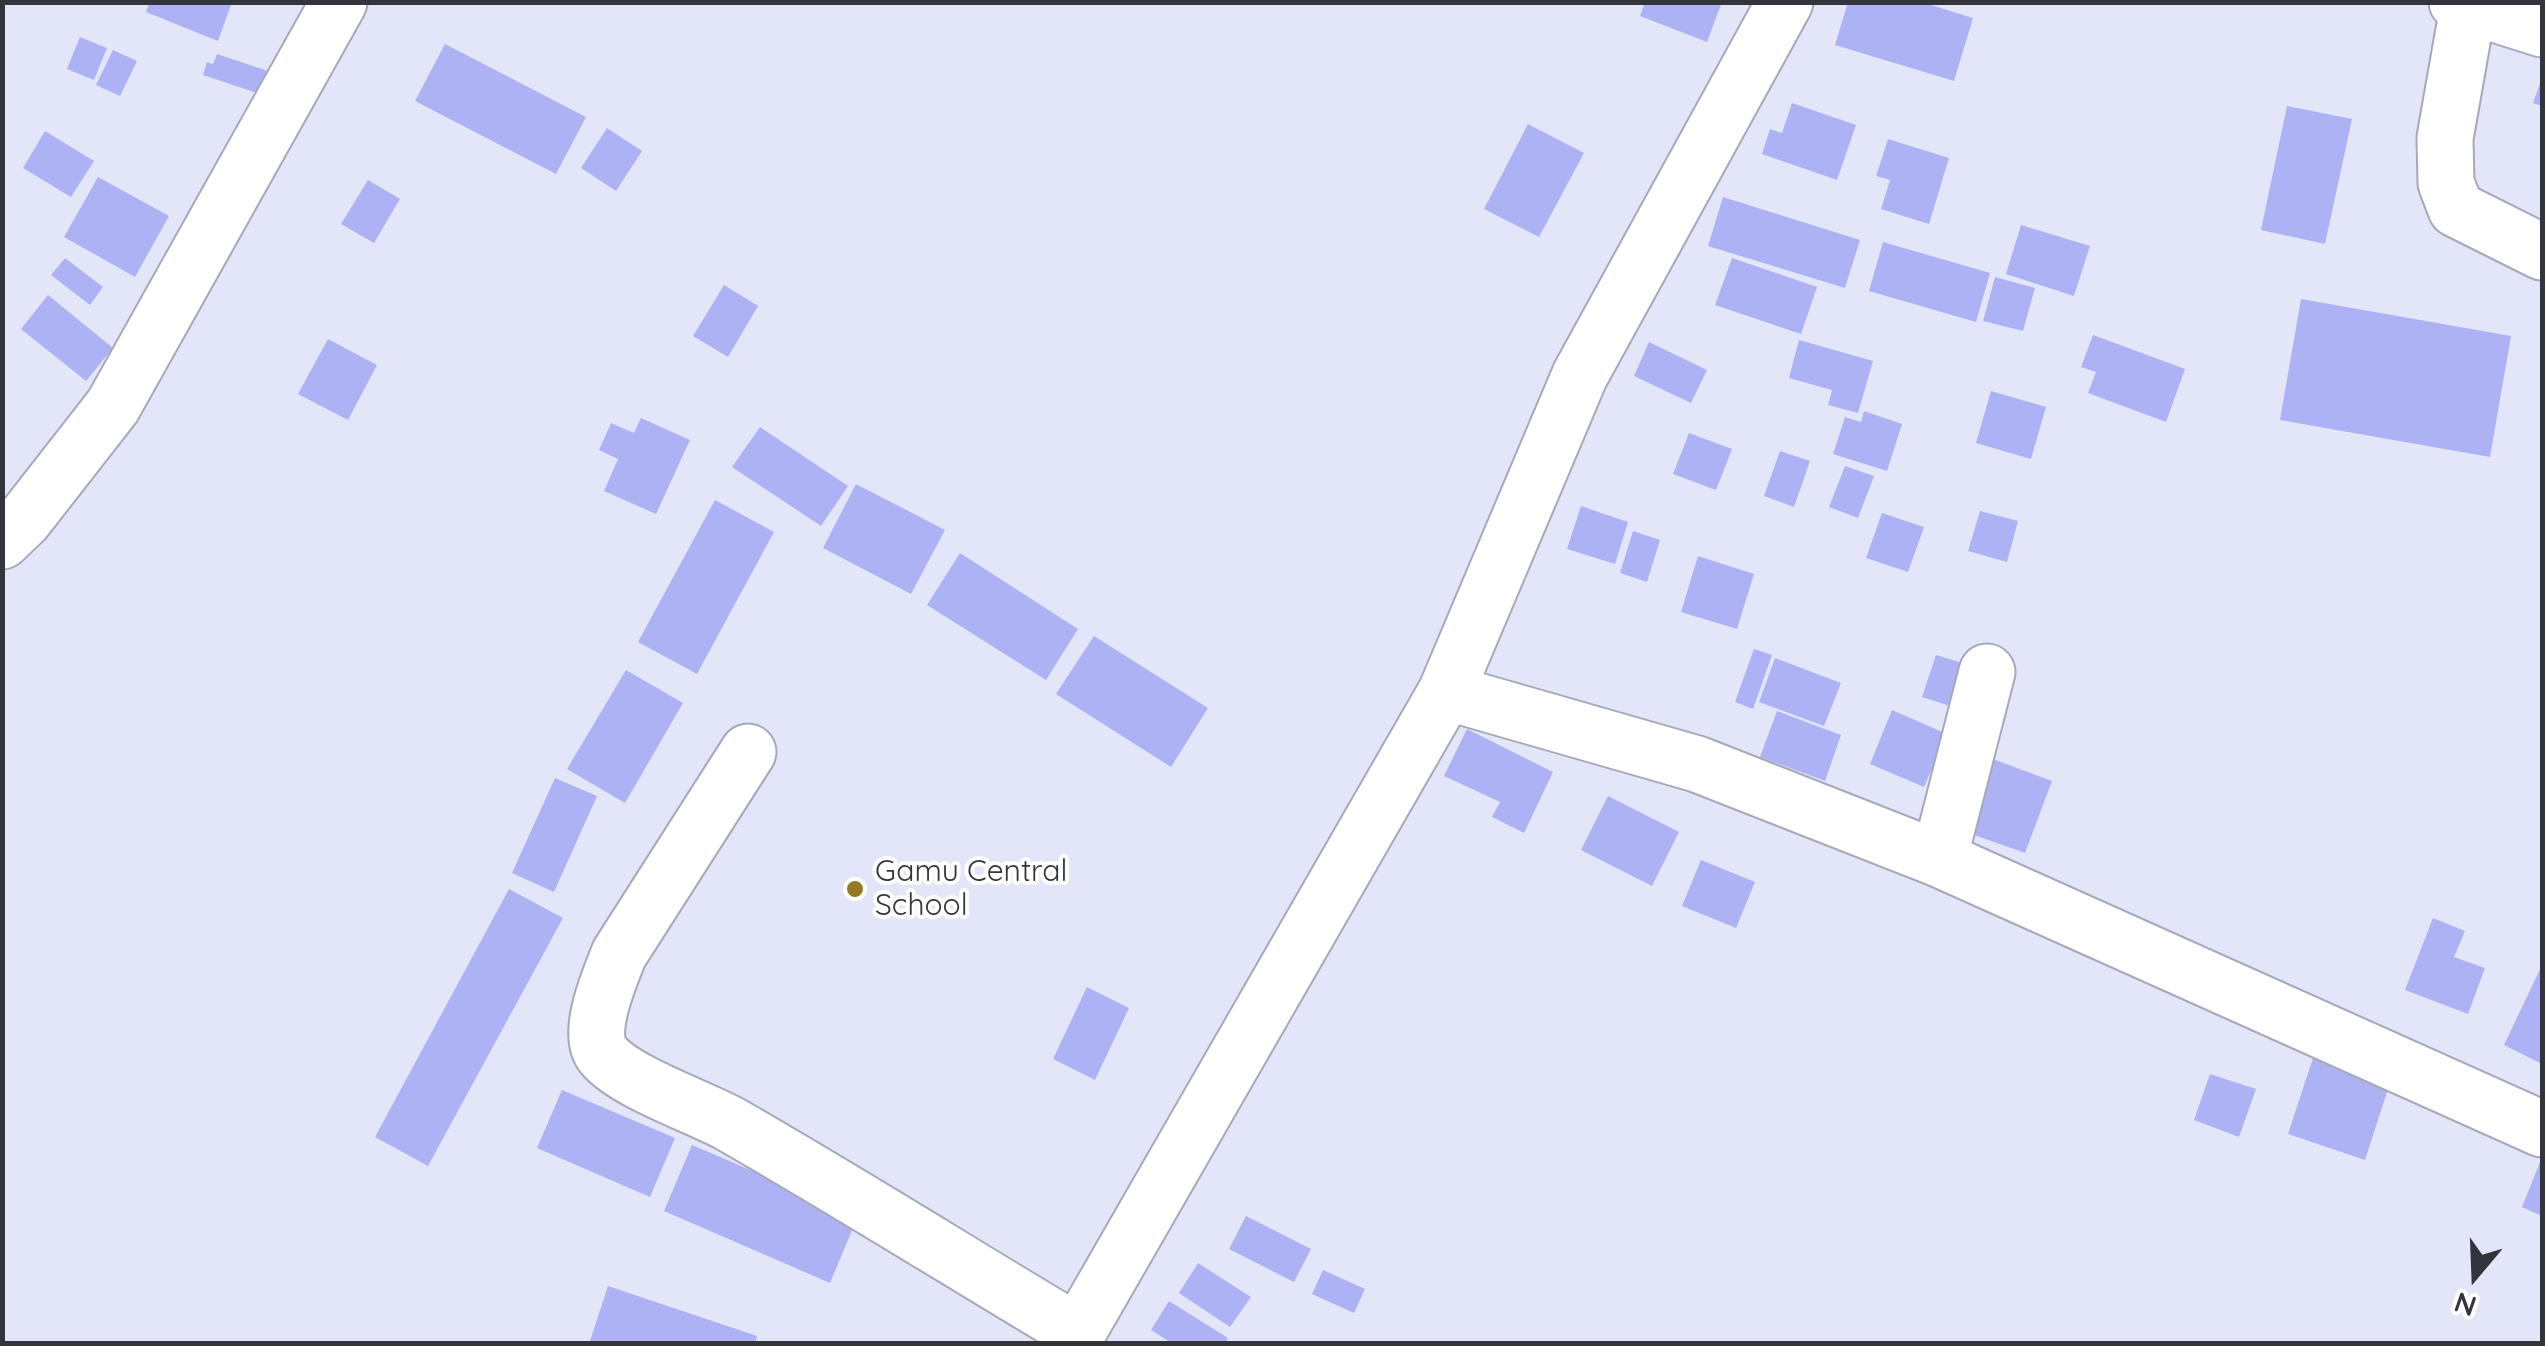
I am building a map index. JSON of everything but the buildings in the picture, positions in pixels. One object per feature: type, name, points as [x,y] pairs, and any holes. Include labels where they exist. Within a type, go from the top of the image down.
[{"type":"street","points":[[2,541],[24,520],[113,406],[340,2]]},
{"type":"street","points":[[748,752],[619,954],[595,1039],[602,1054],[624,1072],[743,1132],[1074,1338],[1446,692],[1580,375],[1786,2]]},
{"type":"street","points":[[2542,29],[2464,4],[2445,138],[2446,183],[2456,209],[2542,252]]},
{"type":"street","points":[[1939,859],[1987,672]]},
{"type":"street","points":[[1446,692],[1697,764],[1939,859],[2542,1129]]},
{"type":"place","name":"Gamu Central School","points":[[855,889]]}]
